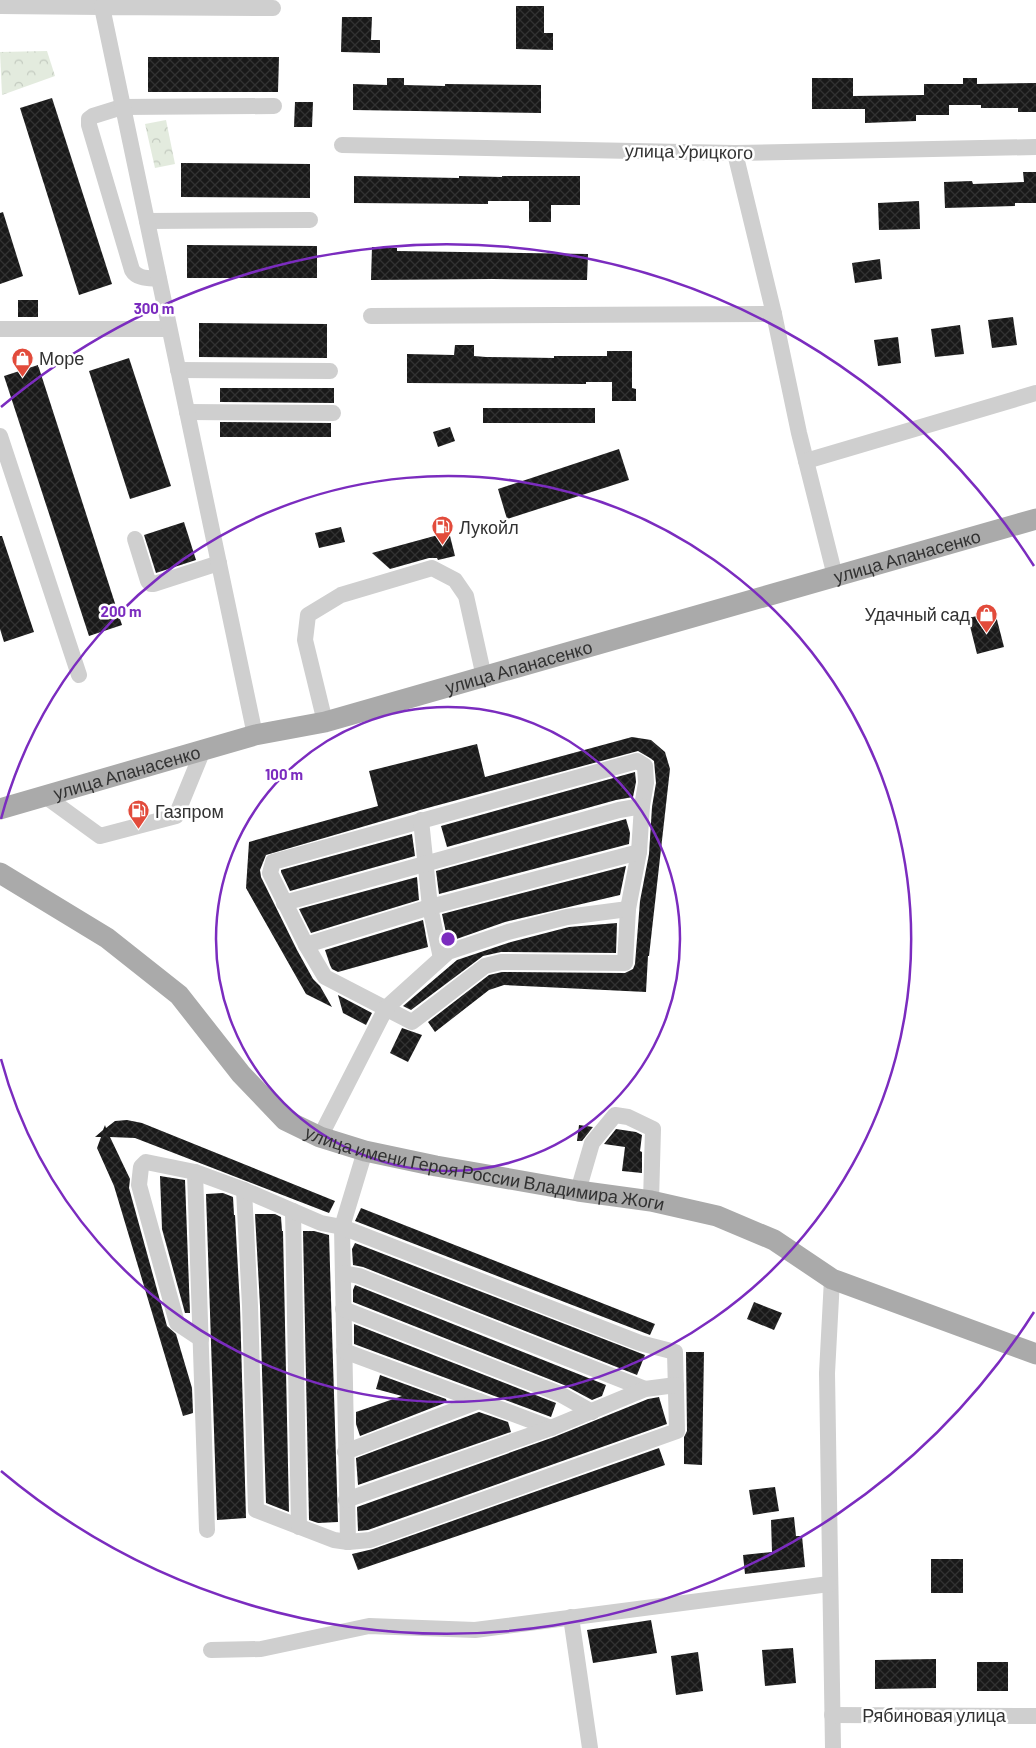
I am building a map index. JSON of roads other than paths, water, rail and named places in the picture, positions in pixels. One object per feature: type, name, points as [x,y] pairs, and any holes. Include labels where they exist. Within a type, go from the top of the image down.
[{"type":"main road","name":"улица Апанасенко","points":[[0,809],[255,735],[325,722],[1036,519]]},
{"type":"main road","name":"улица имени Героя России Владимира Жоги","points":[[0,872],[107,938],[179,995],[241,1074],[285,1120],[320,1137],[365,1151],[436,1166],[578,1191],[651,1201],[717,1216],[774,1240],[832,1279],[1036,1354]]},
{"type":"street","points":[[0,6],[273,8]]},
{"type":"street","points":[[102,7],[255,735]]},
{"type":"street","points":[[159,279],[139,276],[134,274],[132,270],[89,125],[89,119],[122,107],[274,106]]},
{"type":"street","name":"улица Урицкого","points":[[342,145],[735,153],[1036,147]]},
{"type":"street","points":[[735,153],[774,314],[806,461],[835,576]]},
{"type":"street","points":[[147,221],[310,220]]},
{"type":"street","points":[[371,316],[774,314]]},
{"type":"street","points":[[0,329],[169,330]]},
{"type":"street","points":[[178,370],[330,371]]},
{"type":"street","points":[[806,461],[1036,392]]},
{"type":"street","points":[[187,412],[332,413]]},
{"type":"street","points":[[0,436],[79,675]]},
{"type":"street","points":[[135,539],[150,584],[218,563]]},
{"type":"street","points":[[325,722],[305,640],[308,615],[341,595],[432,568],[455,580],[466,596],[484,677]]},
{"type":"street","points":[[45,796],[100,836],[176,816],[202,750]]},
{"type":"street","points":[[637,761],[644,766],[646,783],[642,806],[639,852],[628,909],[625,963],[501,962],[485,966],[412,1022],[325,977],[306,945],[270,874],[273,862],[637,761]]},
{"type":"street","points":[[284,903],[619,810],[642,806]]},
{"type":"street","points":[[421,820],[430,908],[441,958]]},
{"type":"street","points":[[306,945],[430,908],[639,852]]},
{"type":"street","points":[[320,1137],[386,1008],[448,952],[508,932],[567,917],[628,909]]},
{"type":"street","points":[[578,1191],[592,1142],[615,1115],[628,1117],[653,1129],[651,1201]]},
{"type":"street","points":[[348,1542],[342,1227],[365,1151]]},
{"type":"street","points":[[201,1339],[176,1322],[139,1185],[141,1167],[146,1162],[195,1172],[244,1190],[321,1223],[342,1227],[640,1343],[676,1352],[677,1431],[370,1540],[348,1542],[334,1540],[256,1510],[244,1190]]},
{"type":"street","points":[[195,1172],[208,1530]]},
{"type":"street","points":[[293,1211],[299,1527]]},
{"type":"street","points":[[343,1273],[359,1276],[644,1389]]},
{"type":"street","points":[[832,1279],[827,1373],[832,1748]]},
{"type":"street","points":[[343,1309],[560,1394],[592,1412]]},
{"type":"street","points":[[344,1351],[551,1428]]},
{"type":"street","points":[[346,1500],[551,1428],[644,1389],[676,1385]]},
{"type":"street","points":[[345,1452],[479,1401]]},
{"type":"street","points":[[211,1650],[261,1649],[369,1626],[475,1630],[829,1584]]},
{"type":"street","points":[[571,1617],[590,1748]]},
{"type":"street","name":"Рябиновая улица","points":[[832,1715],[1036,1716]]},
{"type":"place","name":"Море","points":[[23,377]]},
{"type":"place","name":"Лукойл","points":[[443,546]]},
{"type":"place","name":"Удачный сад","points":[[986,633]]},
{"type":"place","name":"Газпром","points":[[139,830]]}]
